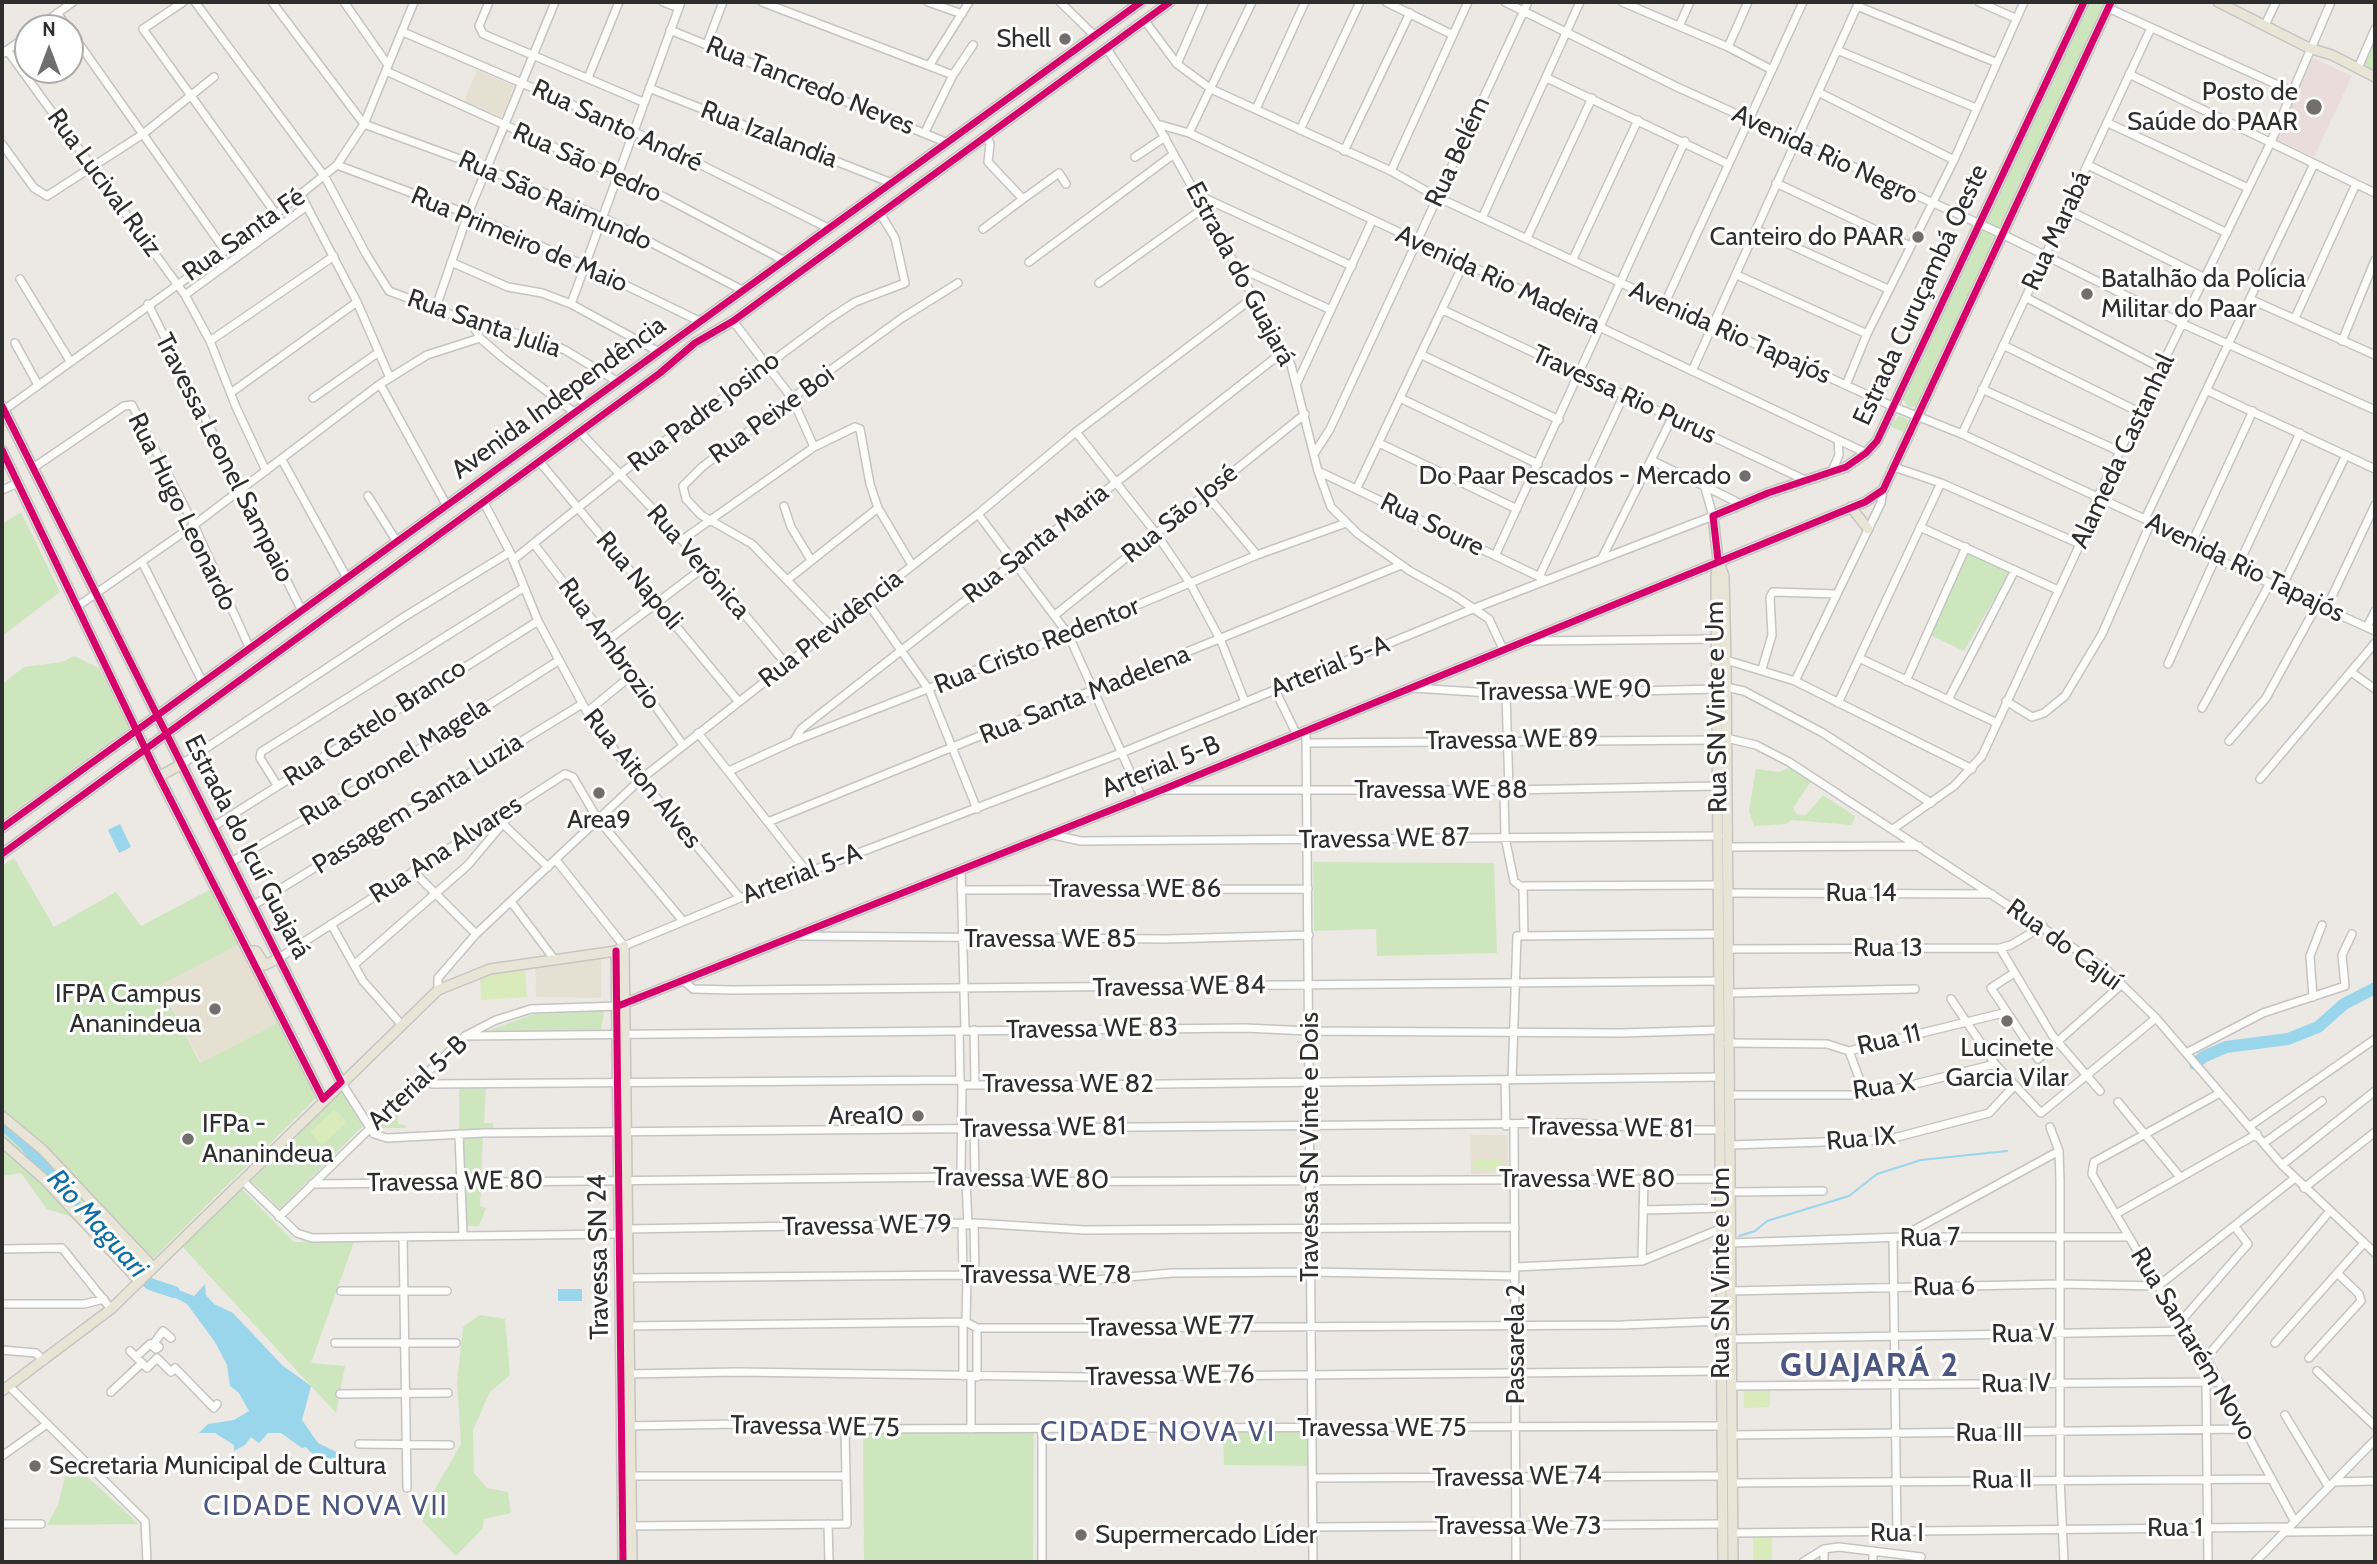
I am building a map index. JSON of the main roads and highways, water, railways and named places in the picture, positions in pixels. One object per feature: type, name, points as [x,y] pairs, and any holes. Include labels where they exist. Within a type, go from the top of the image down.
[{"type":"main road","name":"Avenida Independência","points":[[2,828],[785,261],[889,182],[926,159],[1141,2]]},
{"type":"main road","name":"Avenida Independência","points":[[2,854],[660,373],[695,343],[733,321],[1170,2]]},
{"type":"main road","name":"Estrada Curuçambá Oeste","points":[[1718,560],[1713,516],[1832,471],[1866,453],[1877,441],[2084,2]]},
{"type":"main road","points":[[2218,2],[2309,48],[2332,55],[2375,77]]},
{"type":"main road","name":"Arterial 5-B","points":[[622,1005],[1142,798],[1851,507],[1883,490],[2110,5]]},
{"type":"main road","points":[[926,159],[936,173]]},
{"type":"main road","name":"Estrada do Icuí Guajará","points":[[3,408],[341,1082]]},
{"type":"main road","name":"Estrada do Icuí Guajará","points":[[2,450],[137,731],[323,1099]]},
{"type":"main road","points":[[1851,507],[1868,529]]},
{"type":"main road","name":"Rua SN Vinte e Um","points":[[1718,560],[1717,639],[1722,671],[1727,847],[1718,885],[1718,934],[1725,954],[1719,981],[1719,1030],[1721,1130],[1727,1152]]},
{"type":"main road","name":"Rua SN Vinte e Um","points":[[1718,560],[1724,576],[1726,660],[1722,671]]},
{"type":"main road","points":[[270,635],[279,651]]},
{"type":"main road","name":"Rua SN Vinte e Um","points":[[1722,739],[1718,786],[1719,836],[1727,893],[1725,954],[1729,993],[1727,1152],[1720,1208],[1723,1562]]},
{"type":"main road","points":[[160,776],[182,764]]},
{"type":"main road","points":[[26,811],[23,820],[30,833]]},
{"type":"main road","name":"Arterial 5-A","points":[[6,1389],[111,1309],[323,1099],[438,990],[490,969],[620,948]]},
{"type":"main road","name":"Travessa SN 24","points":[[620,948],[627,1476],[627,1526],[623,1562]]},
{"type":"main road","points":[[248,951],[256,951],[265,965],[279,958]]},
{"type":"main road","points":[[2,1116],[43,1150],[150,1270]]},
{"type":"main road","points":[[2,1142],[45,1180],[139,1281]]},
{"type":"main road","name":"Rua SN Vinte e Um","points":[[1725,1179],[1731,1192],[1733,1562]]},
{"type":"main road","name":"Travessa SN 24","points":[[627,1526],[632,1562]]},
{"type":"water","points":[[120,824],[131,847],[119,853],[108,830]]},
{"type":"water","points":[[163,1284],[194,1296],[205,1284],[206,1295],[214,1304],[233,1313],[282,1365],[311,1386],[302,1420],[318,1443],[302,1448],[281,1433],[268,1433],[259,1443],[251,1437],[245,1445],[234,1451],[234,1445],[215,1433],[199,1433],[208,1424],[234,1420],[249,1411],[239,1393],[230,1386],[227,1365],[215,1342],[187,1304],[159,1287]]},
{"type":"water","points":[[558,1289],[582,1289],[582,1301],[558,1301]]},
{"type":"waterway","name":"Rio Maguari","points":[[2195,1064],[2203,1057],[2226,1047],[2288,1039],[2318,1027],[2344,1004],[2375,988]]},
{"type":"waterway","name":"Rio Maguari","points":[[2,1123],[25,1144],[82,1215]]},
{"type":"waterway","points":[[1739,1236],[1755,1231],[1767,1221],[1849,1196],[1877,1174],[1921,1160],[2007,1151]]},
{"type":"waterway","name":"Rio Maguari","points":[[103,1239],[150,1284],[174,1292]]},
{"type":"waterway","name":"Rio Maguari","points":[[301,1434],[315,1448],[333,1457],[340,1467]]},
{"type":"place","name":"Shell","points":[[1065,39]]},
{"type":"place","name":"Posto de Saúde do PAAR","points":[[2314,107]]},
{"type":"place","name":"Canteiro do PAAR","points":[[1918,237]]},
{"type":"place","name":"Batalhão da Polícia Militar do Paar","points":[[2087,294]]},
{"type":"place","name":"Do Paar Pescados - Mercado","points":[[1745,476]]},
{"type":"place","name":"Area9","points":[[599,793]]},
{"type":"place","name":"IFPA Campus Ananindeua","points":[[215,1009]]},
{"type":"place","name":"Lucinete Garcia Vilar","points":[[2007,1021]]},
{"type":"place","name":"Area10","points":[[918,1116]]},
{"type":"place","name":"IFPa - Ananindeua","points":[[188,1139]]},
{"type":"place","name":"Secretaria Municipal de Cultura","points":[[35,1466]]},
{"type":"place","name":"Supermercado Líder","points":[[1081,1535]]},
{"type":"district","name":"GUAJARÁ 2","points":[[1870,1366]]},
{"type":"district","name":"CIDADE NOVA VI","points":[[1158,1433]]},
{"type":"district","name":"CIDADE NOVA VII","points":[[326,1507]]}]
